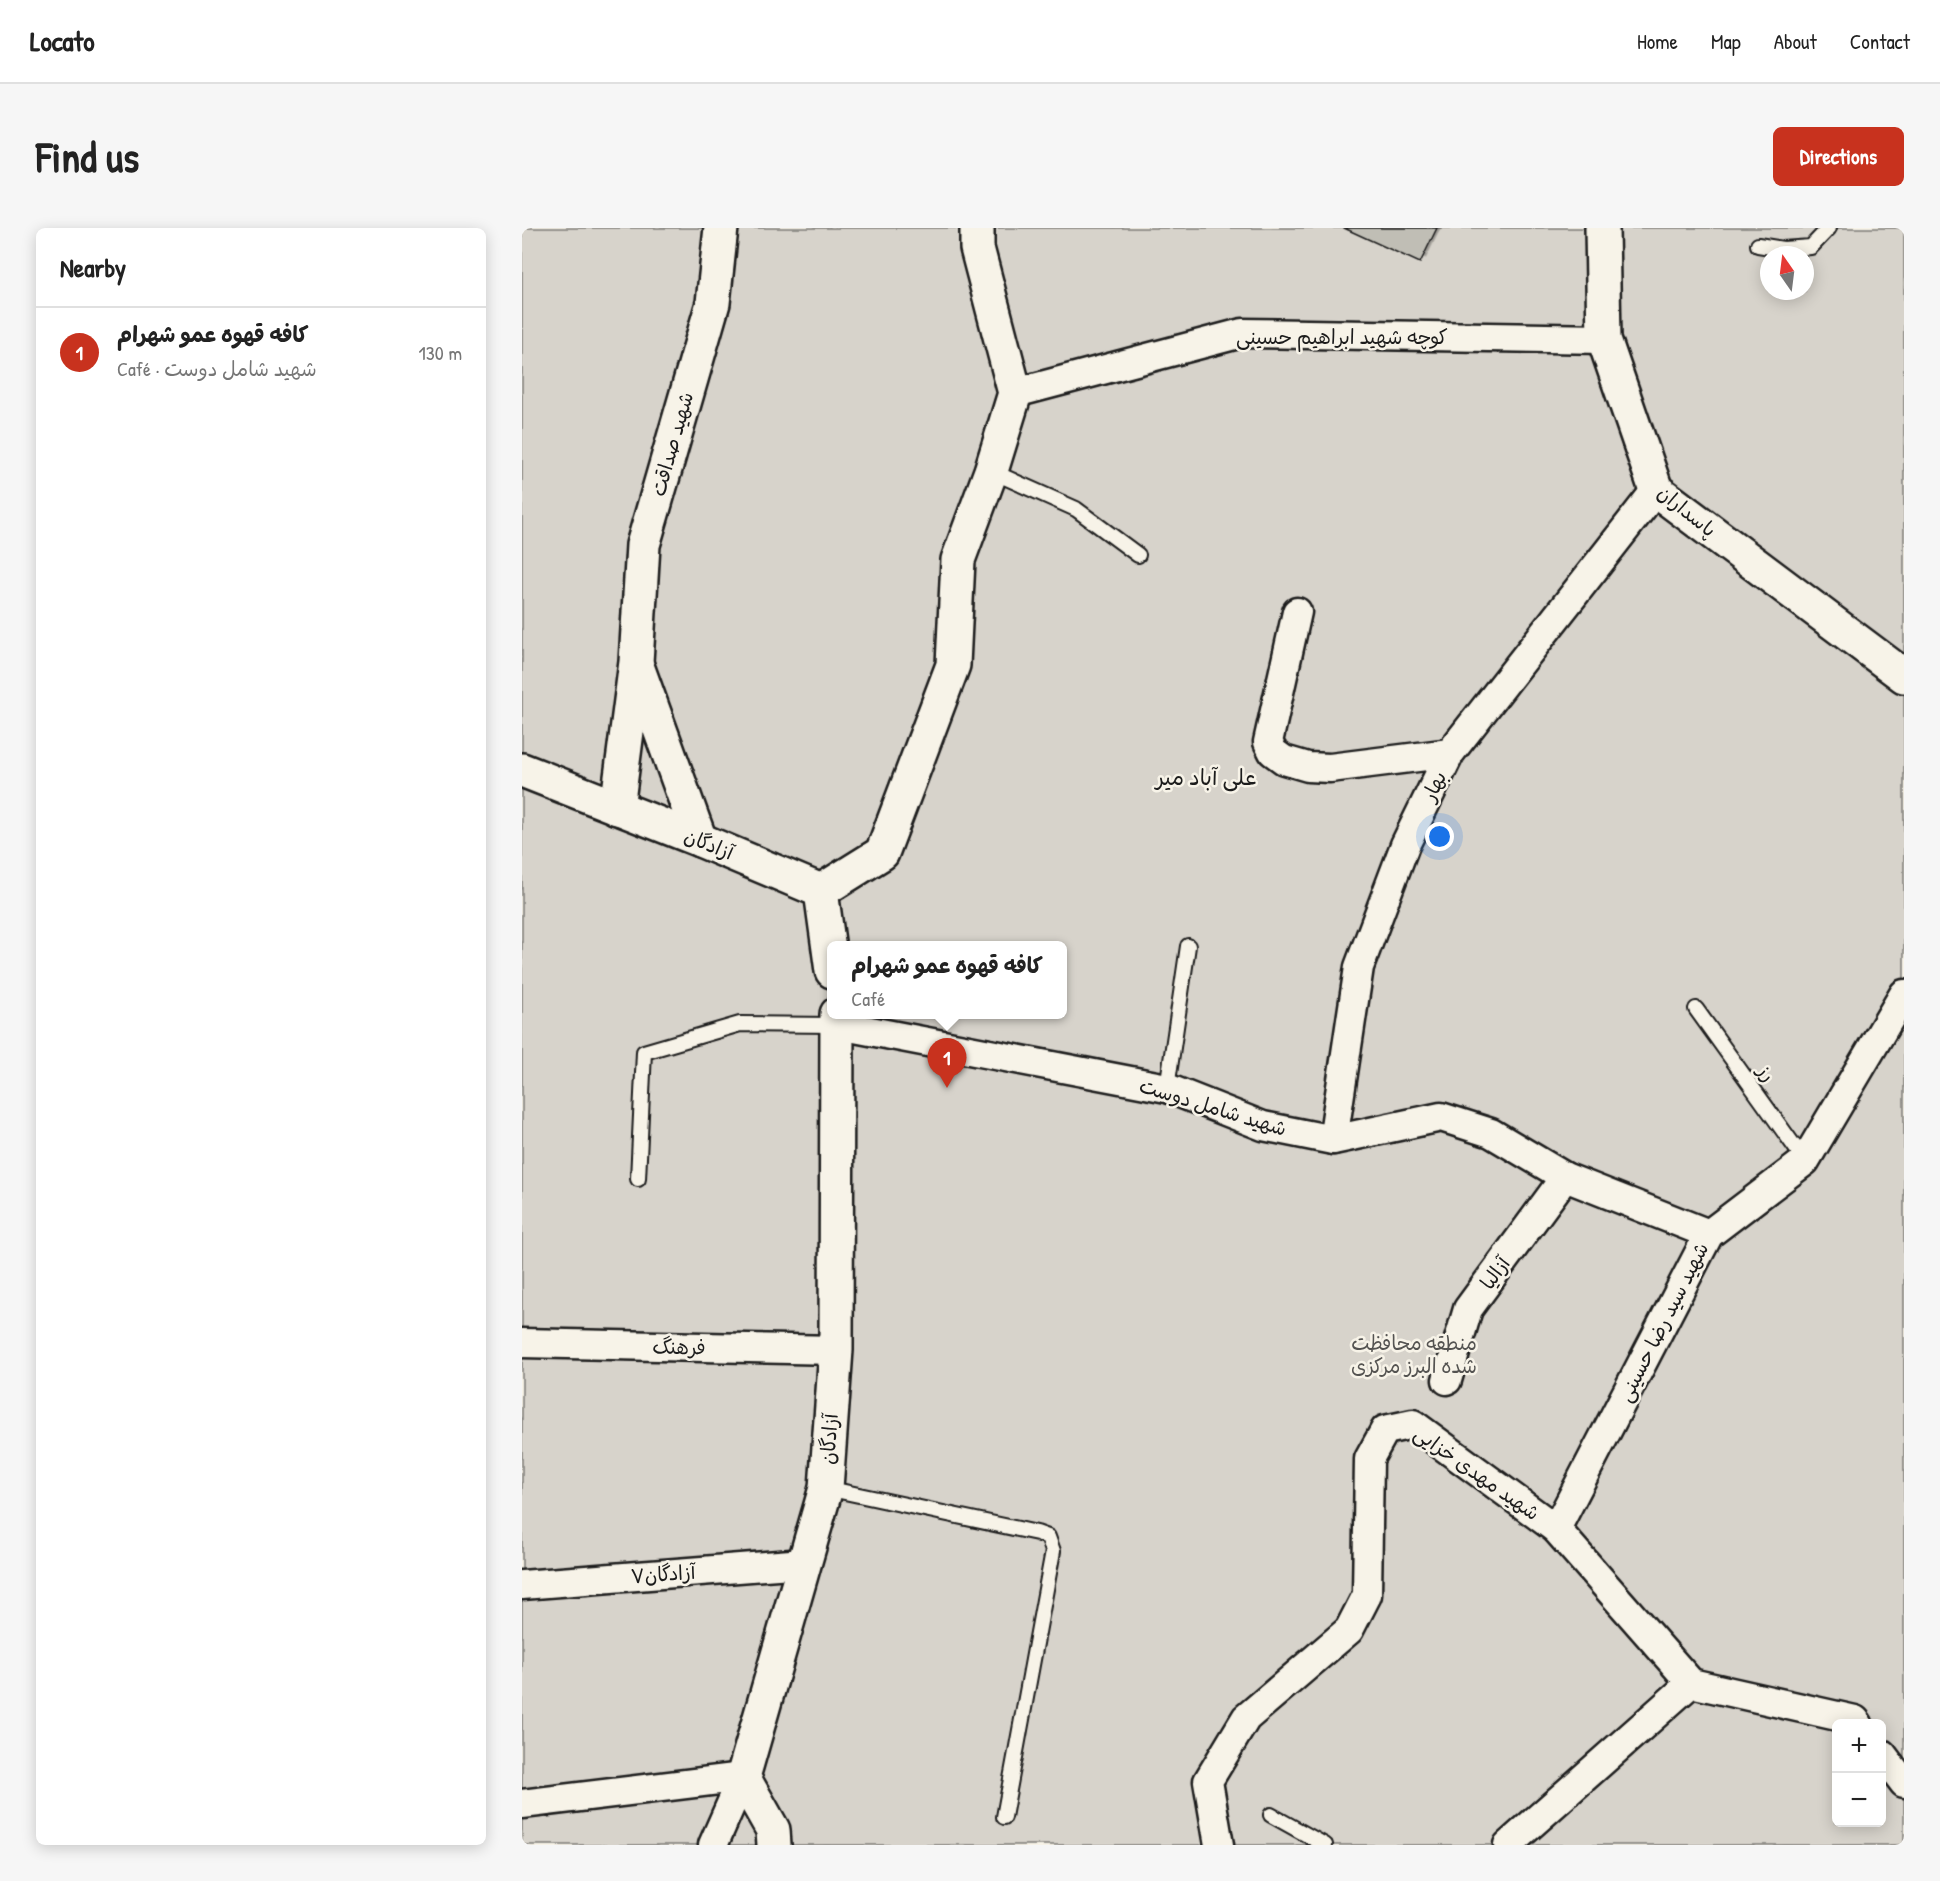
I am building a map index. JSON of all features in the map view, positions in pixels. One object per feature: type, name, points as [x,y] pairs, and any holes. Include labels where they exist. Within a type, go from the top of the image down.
[{"type":"street","name":"شهید صداقت","points":[[617,808],[636,662],[643,545],[713,303],[721,228]]},
{"type":"street","points":[[827,941],[821,891],[882,853],[953,665],[958,560],[991,471],[1015,393],[977,248],[977,228]]},
{"type":"street","name":"پاسداران","points":[[1602,228],[1604,339],[1656,490],[1904,676]]},
{"type":"street","name":"کوچه شهید ابراهیم حسینی","points":[[1015,393],[1242,333],[1604,339]]},
{"type":"street","name":"بهار","points":[[1333,1140],[1359,967],[1405,845],[1450,753],[1656,490]]},
{"type":"street","points":[[1296,612],[1268,742],[1274,752],[1295,765],[1330,768],[1450,753]]},
{"type":"street","points":[[636,662],[700,840]]},
{"type":"street","name":"آزادگان","points":[[522,770],[700,840],[821,891]]},
{"type":"street","name":"شهید سید رضا حسینی","points":[[1556,1529],[1709,1234],[1806,1161],[1904,994]]},
{"type":"street","name":"آزادگان","points":[[744,1777],[826,1488],[836,1350],[838,1019]]},
{"type":"street","name":"شهید شامل دوست","points":[[838,1019],[1167,1088],[1263,1126],[1333,1140],[1441,1117],[1491,1133],[1565,1177],[1709,1234]]},
{"type":"street","name":"آزالیا","points":[[1447,1380],[1468,1309],[1565,1177]]},
{"type":"street","name":"فرهنگ","points":[[522,1343],[836,1350]]},
{"type":"street","name":"شهید مهدی خزایی","points":[[1219,1845],[1208,1781],[1246,1718],[1349,1630],[1367,1595],[1369,1459],[1385,1430],[1413,1424],[1556,1529],[1691,1683]]},
{"type":"street","name":"آزادگان۷","points":[[522,1584],[804,1563]]},
{"type":"street","points":[[1508,1845],[1691,1683],[1851,1719]]},
{"type":"street","points":[[1886,1760],[1904,1783]]},
{"type":"street","points":[[522,1804],[744,1777]]},
{"type":"street","points":[[713,1845],[744,1777]]},
{"type":"street","points":[[744,1777],[773,1830],[774,1845]]},
{"type":"lane","points":[[1758,245],[1783,249],[1811,247],[1829,228]]},
{"type":"lane","points":[[991,471],[1076,510],[1138,555]]},
{"type":"lane","points":[[1167,1088],[1188,946]]},
{"type":"lane","name":"رز","points":[[1696,1009],[1806,1161]]},
{"type":"lane","points":[[638,1179],[644,1052],[740,1024],[838,1019]]},
{"type":"lane","points":[[826,1488],[1048,1537],[1053,1551],[1004,1817]]},
{"type":"lane","points":[[1271,1815],[1325,1845]]},
{"type":"green space","name":"منطقه محافظت شده البرز مرکزی","points":[[522,228],[1904,228],[1904,1845],[522,1845]]},
{"type":"building","points":[[1344,228],[1437,228],[1420,263]]},
{"type":"place","name":"کافه قهوه عمو شهرام","points":[[947,1088]]},
{"type":"district","name":"علی آباد میر","points":[[1206,777]]}]
